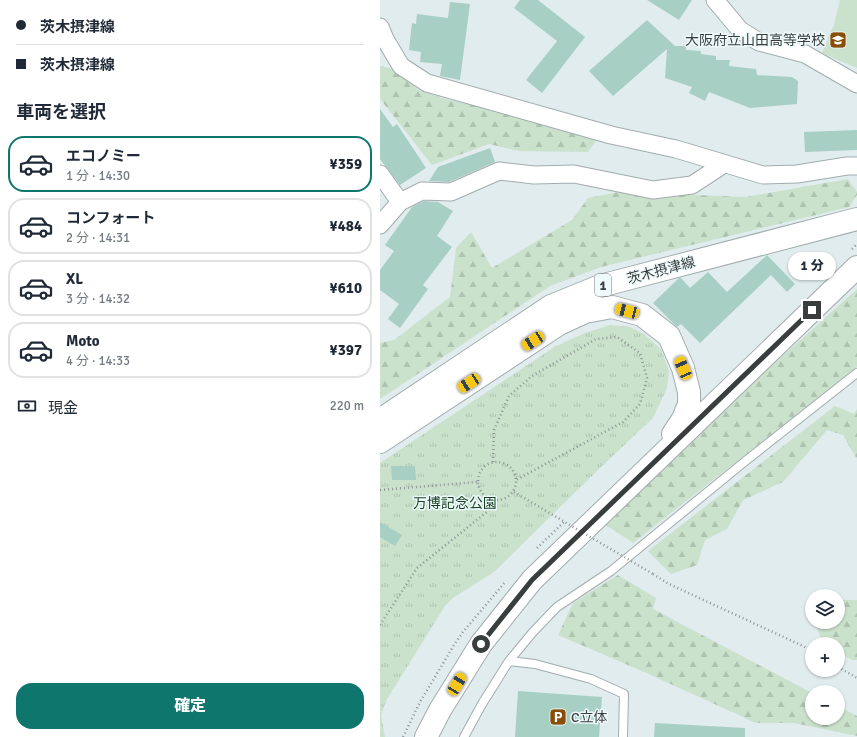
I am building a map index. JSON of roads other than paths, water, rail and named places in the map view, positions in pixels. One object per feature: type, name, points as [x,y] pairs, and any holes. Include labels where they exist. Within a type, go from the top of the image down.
[{"type":"main road","name":"茨木摂津線","points":[[380,420],[551,306],[600,286],[857,219]]},
{"type":"main road","name":"1","points":[[426,737],[440,710],[481,644],[532,580],[857,267]]},
{"type":"main road","name":"1","points":[[380,442],[559,324],[585,312],[612,307],[642,315],[669,336],[683,368],[689,392],[689,404],[683,419],[656,460]]},
{"type":"street","points":[[715,0],[740,30],[759,42],[805,54],[857,84]]},
{"type":"street","points":[[380,27],[384,39],[401,66],[427,82],[611,135],[676,149],[763,175],[796,174],[847,166],[857,166]]},
{"type":"street","points":[[380,226],[400,202],[422,191],[451,192],[499,171],[534,175],[574,174],[654,190],[692,185],[724,164]]},
{"type":"street","points":[[380,174],[400,202]]},
{"type":"lane","points":[[464,737],[482,704],[509,661],[533,632],[557,607],[611,571],[742,463],[857,373]]},
{"type":"lane","points":[[509,661],[535,664],[591,679],[624,694],[622,737]]},
{"type":"place","name":"大阪府立山田高等学校","points":[[838,40]]},
{"type":"place","name":"C立体","points":[[558,717]]},
{"type":"park label","name":"万博記念公園","points":[[455,503]]}]
